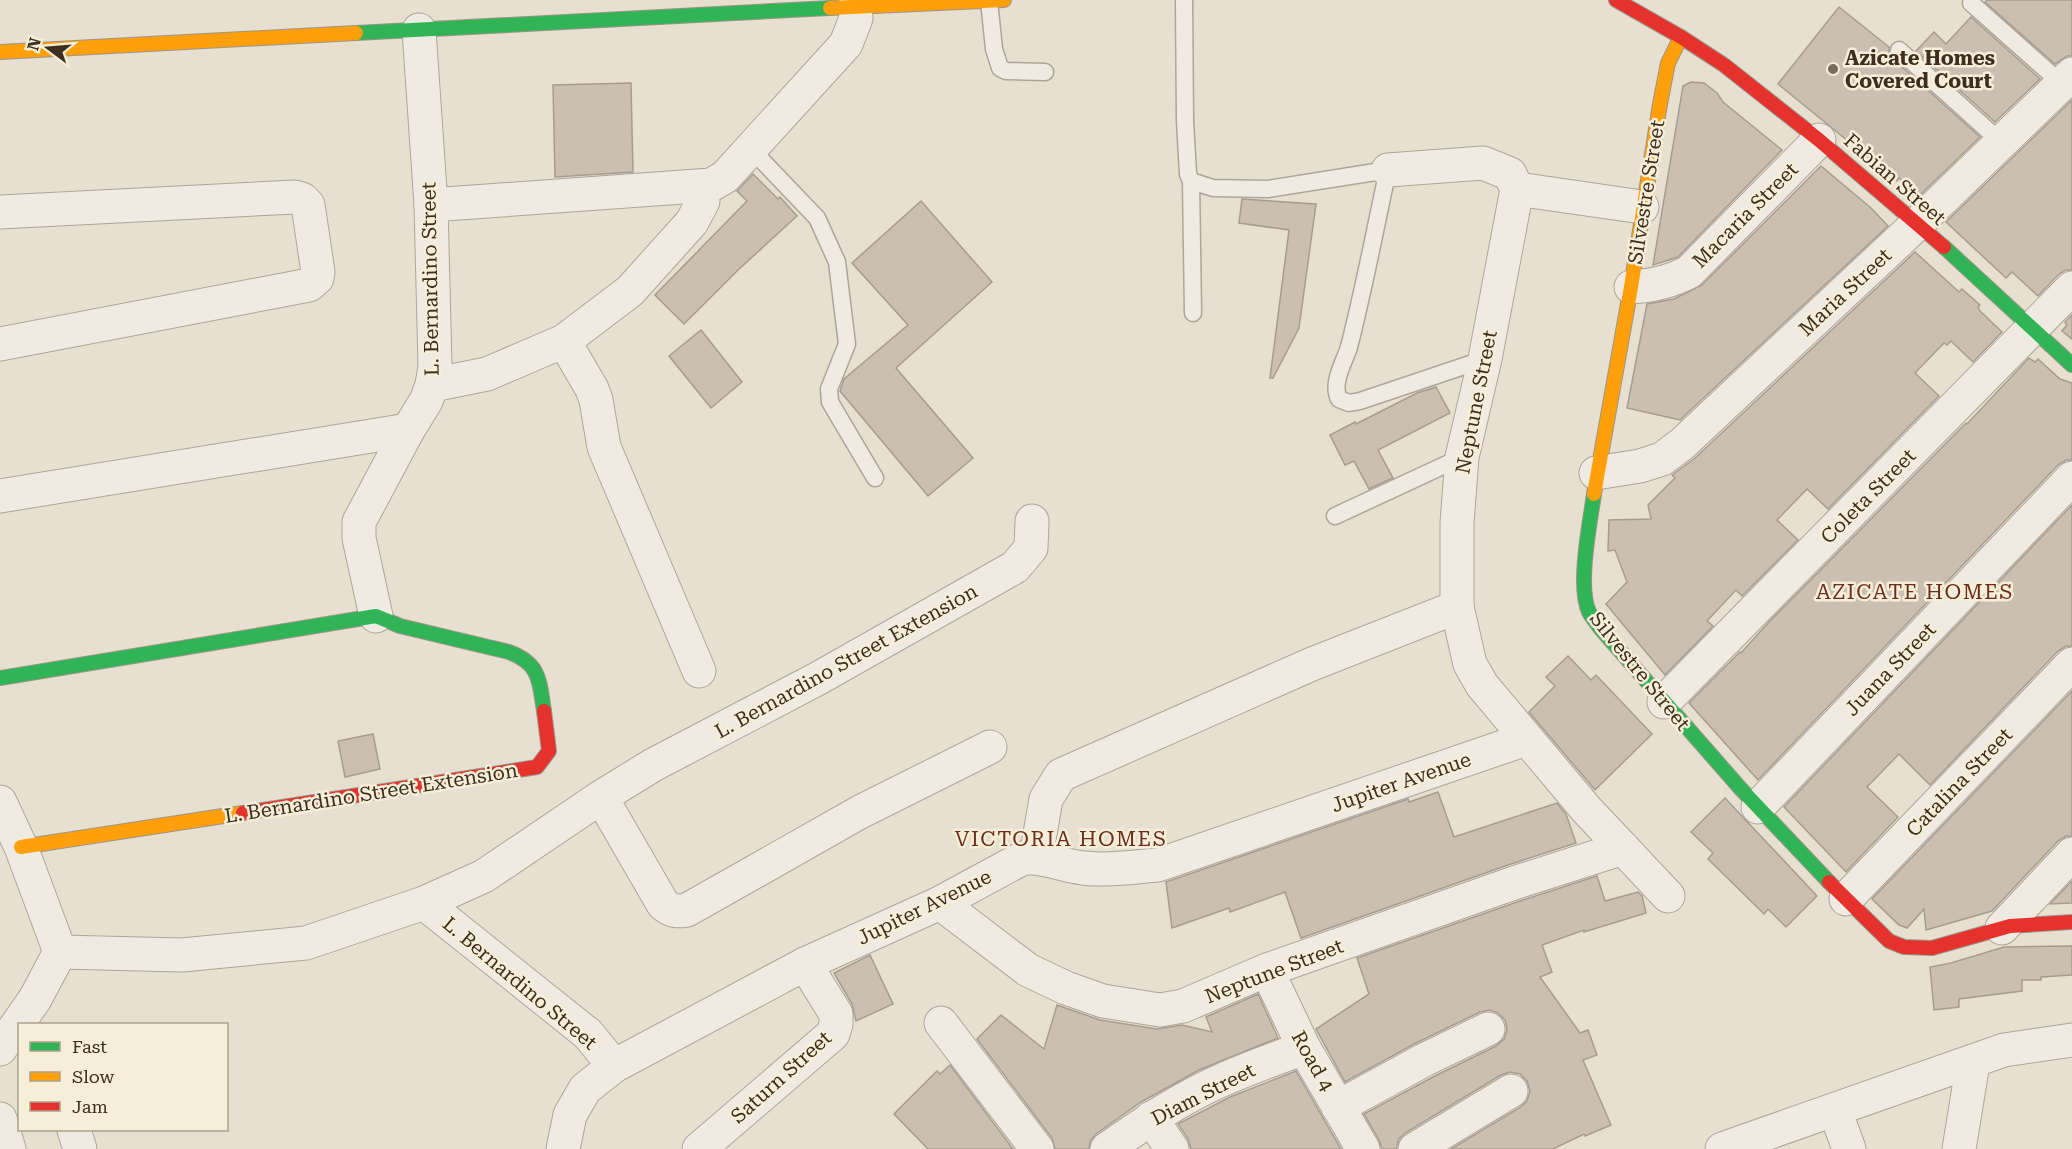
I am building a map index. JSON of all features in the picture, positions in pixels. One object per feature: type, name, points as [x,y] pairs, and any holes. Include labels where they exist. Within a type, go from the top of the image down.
[{"type":"street","name":"Fabian Street","points":[[1616,0],[1681,37],[1724,65],[1819,140],[1918,224],[2072,365]]},
{"type":"street","points":[[0,52],[855,6],[997,1]]},
{"type":"street","points":[[432,385],[487,374],[564,341],[630,291],[692,222],[707,193],[725,177],[846,44],[856,18],[855,6]]},
{"type":"street","name":"L. Bernardino Street","points":[[376,616],[359,538],[359,522],[426,401],[432,385],[435,366],[431,205],[419,30]]},
{"type":"street","name":"Silvestre Street","points":[[1681,37],[1668,63],[1642,207],[1631,287],[1596,473],[1584,578],[1584,596],[1589,612],[1664,702],[1758,807],[1889,941],[1901,947],[1937,948],[2002,928],[2072,922]]},
{"type":"street","name":"Maria Street","points":[[1596,473],[1640,466],[1662,459],[1682,444],[1918,224],[2067,79]]},
{"type":"street","name":"Macaria Street","points":[[1631,287],[1670,282],[1689,272],[1819,140]]},
{"type":"street","points":[[1388,170],[1483,163],[1510,174],[1517,189],[1642,207]]},
{"type":"street","name":"Neptune Street","points":[[1517,189],[1485,359],[1462,457],[1457,523],[1457,607],[1470,664],[1482,685],[1586,809],[1668,896]]},
{"type":"street","points":[[431,205],[707,193]]},
{"type":"street","points":[[0,212],[295,197],[302,199],[308,205],[318,272],[317,278],[309,285],[0,344]]},
{"type":"street","name":"Coleta Street","points":[[1664,702],[2072,288]]},
{"type":"street","points":[[564,341],[592,389],[604,447],[699,671]]},
{"type":"street","points":[[0,496],[408,430]]},
{"type":"street","name":"Juana Street","points":[[1758,807],[2072,478]]},
{"type":"street","name":"L. Bernardino Street Extension","points":[[60,952],[182,955],[306,943],[424,903],[484,876],[601,797],[653,765],[817,679],[1015,567],[1031,548],[1032,521]]},
{"type":"street","points":[[1036,857],[1046,799],[1060,775],[1286,675],[1457,607]]},
{"type":"street","points":[[0,678],[376,616]]},
{"type":"street","name":"L. Bernardino Street Extension","points":[[21,847],[537,767],[544,760],[549,751],[539,677],[525,658],[400,626],[376,616]]},
{"type":"street","name":"Catalina Street","points":[[1846,899],[2072,664]]},
{"type":"street","name":"Jupiter Avenue","points":[[614,1066],[805,964],[940,903],[1023,858],[1036,857],[1082,868],[1113,869],[1158,865],[1526,739]]},
{"type":"street","points":[[601,797],[663,904],[670,910],[687,910],[860,812],[990,747]]},
{"type":"street","points":[[0,802],[21,847],[60,952],[39,1012],[27,1023]]},
{"type":"street","name":"Neptune Street","points":[[940,903],[1028,970],[1066,988],[1103,1001],[1160,1010],[1183,1006],[1267,970],[1623,848]]},
{"type":"street","points":[[2002,928],[2072,854]]},
{"type":"street","name":"L. Bernardino Street","points":[[424,903],[588,1034],[614,1066]]},
{"type":"street","name":"Saturn Street","points":[[699,1149],[833,1034],[836,1014],[805,964]]},
{"type":"street","name":"Road 4","points":[[1267,970],[1304,1048],[1363,1149]]},
{"type":"street","points":[[941,1023],[1037,1149]]},
{"type":"street","points":[[1338,1107],[1424,1060],[1488,1029]]},
{"type":"street","points":[[0,1049],[18,1032]]},
{"type":"street","points":[[1722,1149],[2004,1050],[2072,1041]]},
{"type":"street","name":"Diam Street","points":[[1107,1149],[1151,1118],[1223,1080],[1304,1048]]},
{"type":"street","points":[[1959,1149],[1972,1063]]},
{"type":"street","points":[[563,1149],[570,1115],[585,1089],[614,1066]]},
{"type":"street","points":[[1414,1149],[1511,1091]]},
{"type":"street","points":[[1834,1110],[1849,1149]]},
{"type":"street","points":[[1151,1118],[1172,1149]]},
{"type":"street","points":[[0,1119],[9,1149]]},
{"type":"street","points":[[74,1131],[80,1149]]},
{"type":"lane","points":[[1184,0],[1185,121],[1188,174],[1191,181],[1193,313]]},
{"type":"lane","points":[[997,1],[994,49],[1000,68],[1006,71],[1045,72]]},
{"type":"lane","points":[[1971,3],[2067,79]]},
{"type":"lane","points":[[1899,50],[2002,142]]},
{"type":"lane","points":[[750,148],[817,218],[837,262],[847,344],[829,389],[830,402],[875,478]]},
{"type":"lane","points":[[1191,181],[1213,188],[1268,189],[1388,170],[1348,347],[1338,379],[1336,393],[1339,399],[1349,403],[1360,401],[1485,359]]},
{"type":"lane","points":[[1335,516],[1462,457]]},
{"type":"building","points":[[1987,0],[2072,0],[2072,56],[2067,56],[2055,64],[1985,2]]},
{"type":"building","points":[[1839,7],[1889,47],[1892,58],[1980,137],[1919,196],[1899,178],[1897,181],[1778,84]]},
{"type":"building","points":[[1971,17],[2040,79],[1995,122],[1916,51],[1934,32],[1946,44]]},
{"type":"building","points":[[1691,82],[1704,83],[1717,93],[1723,102],[1782,150],[1678,257],[1653,265],[1683,86]]},
{"type":"building","points":[[631,83],[633,172],[555,177],[553,85]]},
{"type":"building","points":[[2072,100],[2072,270],[2059,274],[2038,296],[2012,272],[2006,278],[1946,222]]},
{"type":"building","points":[[1821,166],[1871,208],[1888,226],[1680,420],[1627,408],[1647,304],[1674,299],[1702,285]]},
{"type":"building","points":[[753,174],[778,199],[780,197],[797,216],[684,324],[655,295],[747,201],[737,191]]},
{"type":"building","points":[[1242,199],[1316,204],[1299,328],[1273,378],[1270,378],[1289,230],[1239,223]]},
{"type":"building","points":[[921,201],[992,282],[896,368],[973,458],[928,496],[840,391],[844,379],[908,325],[852,263]]},
{"type":"building","points":[[1915,252],[1959,292],[1962,289],[1980,305],[1978,307],[1980,311],[2002,332],[1973,362],[1951,341],[1947,345],[1944,343],[1915,373],[1939,396],[1828,509],[1807,489],[1777,520],[1798,540],[1742,596],[1736,590],[1707,621],[1713,626],[1665,675],[1606,604],[1627,582],[1615,550],[1608,551],[1609,520],[1651,519],[1648,505],[1675,478],[1672,475],[1695,458]]},
{"type":"building","points":[[2072,315],[2072,339],[2062,331],[2067,325],[2065,322]]},
{"type":"building","points":[[701,330],[742,382],[711,408],[669,356]]},
{"type":"building","points":[[2029,358],[2035,362],[2038,359],[2060,379],[2072,383],[2072,460],[2066,460],[2058,465],[1758,780],[1689,703],[1967,424]]},
{"type":"building","points":[[1436,387],[1450,413],[1378,450],[1393,478],[1369,489],[1354,461],[1345,465],[1330,435],[1417,393]]},
{"type":"building","points":[[2072,505],[2072,646],[2066,646],[2058,651],[1930,785],[1899,754],[1867,787],[1898,817],[1846,872],[1784,807]]},
{"type":"building","points":[[1568,656],[1591,680],[1596,675],[1652,734],[1595,790],[1529,712],[1555,686],[1546,677]]},
{"type":"building","points":[[2072,691],[2072,836],[2066,836],[2058,841],[1992,911],[1926,930],[1924,909],[1907,928],[1899,925],[1872,899]]},
{"type":"building","points":[[373,734],[380,769],[345,777],[338,741]]},
{"type":"building","points":[[1438,792],[1454,837],[1557,803],[1566,814],[1576,843],[1301,938],[1285,892],[1230,912],[1229,908],[1172,928],[1166,882],[1408,799],[1409,802]]},
{"type":"building","points":[[1725,798],[1817,896],[1786,927],[1768,909],[1764,914],[1708,859],[1713,853],[1691,832]]},
{"type":"building","points":[[1597,876],[1605,901],[1638,892],[1642,896],[1646,913],[1584,932],[1584,930],[1542,945],[1552,972],[1540,977],[1580,1033],[1588,1030],[1597,1055],[1583,1060],[1611,1125],[1585,1136],[1584,1134],[1553,1149],[1451,1149],[1521,1107],[1527,1101],[1530,1091],[1527,1081],[1520,1074],[1510,1072],[1501,1075],[1405,1133],[1399,1139],[1396,1149],[1382,1149],[1364,1114],[1496,1046],[1504,1039],[1507,1030],[1505,1020],[1498,1013],[1490,1010],[1480,1012],[1416,1043],[1345,1082],[1316,1029],[1369,994],[1357,958]]},
{"type":"building","points":[[2072,881],[2072,903],[2050,904]]},
{"type":"building","points":[[2072,946],[2072,975],[2041,977],[2041,980],[2022,980],[2022,991],[1959,999],[1959,1007],[1934,1010],[1930,967],[2004,947]]},
{"type":"building","points":[[870,955],[893,1004],[856,1021],[852,1004],[834,973]]},
{"type":"building","points":[[1258,994],[1278,1038],[1199,1070],[1141,1102],[1096,1134],[1090,1141],[1089,1149],[1055,1149],[1052,1138],[977,1039],[1001,1015],[1044,1049],[1057,1005],[1100,1020],[1157,1029],[1182,1025],[1212,1032],[1206,1017]]},
{"type":"building","points":[[950,1065],[1013,1149],[928,1149],[894,1114],[937,1071],[940,1074]]},
{"type":"building","points":[[1296,1071],[1341,1149],[1191,1149],[1188,1139],[1178,1124],[1230,1097]]},
{"type":"traffic: fast","points":[[356,33],[830,8]]},
{"type":"traffic: fast","points":[[1944,247],[2072,365]]},
{"type":"traffic: fast","points":[[1594,494],[1584,571],[1584,587],[1590,614],[1740,788],[1829,882]]},
{"type":"traffic: fast","points":[[0,678],[376,616],[400,626],[509,652],[519,657],[527,662],[537,675],[544,711]]},
{"type":"traffic: slow","points":[[830,8],[1004,0]]},
{"type":"traffic: slow","points":[[0,52],[356,33]]},
{"type":"traffic: slow","points":[[1594,494],[1631,287],[1660,104],[1668,63],[1681,37]]},
{"type":"traffic: slow","points":[[21,847],[243,813]]},
{"type":"traffic: jam","points":[[1616,0],[1681,37],[1724,65],[1819,140],[1944,247]]},
{"type":"traffic: jam","points":[[243,813],[537,767],[549,751],[544,711]]},
{"type":"traffic: jam","points":[[1829,882],[1889,941],[1904,947],[1932,948],[2010,926],[2072,922]]},
{"type":"place","name":"Azicate Homes Covered Court","points":[[1833,69]]},
{"type":"district","name":"AZICATE HOMES","points":[[1915,592]]},
{"type":"district","name":"VICTORIA HOMES","points":[[1061,839]]}]
